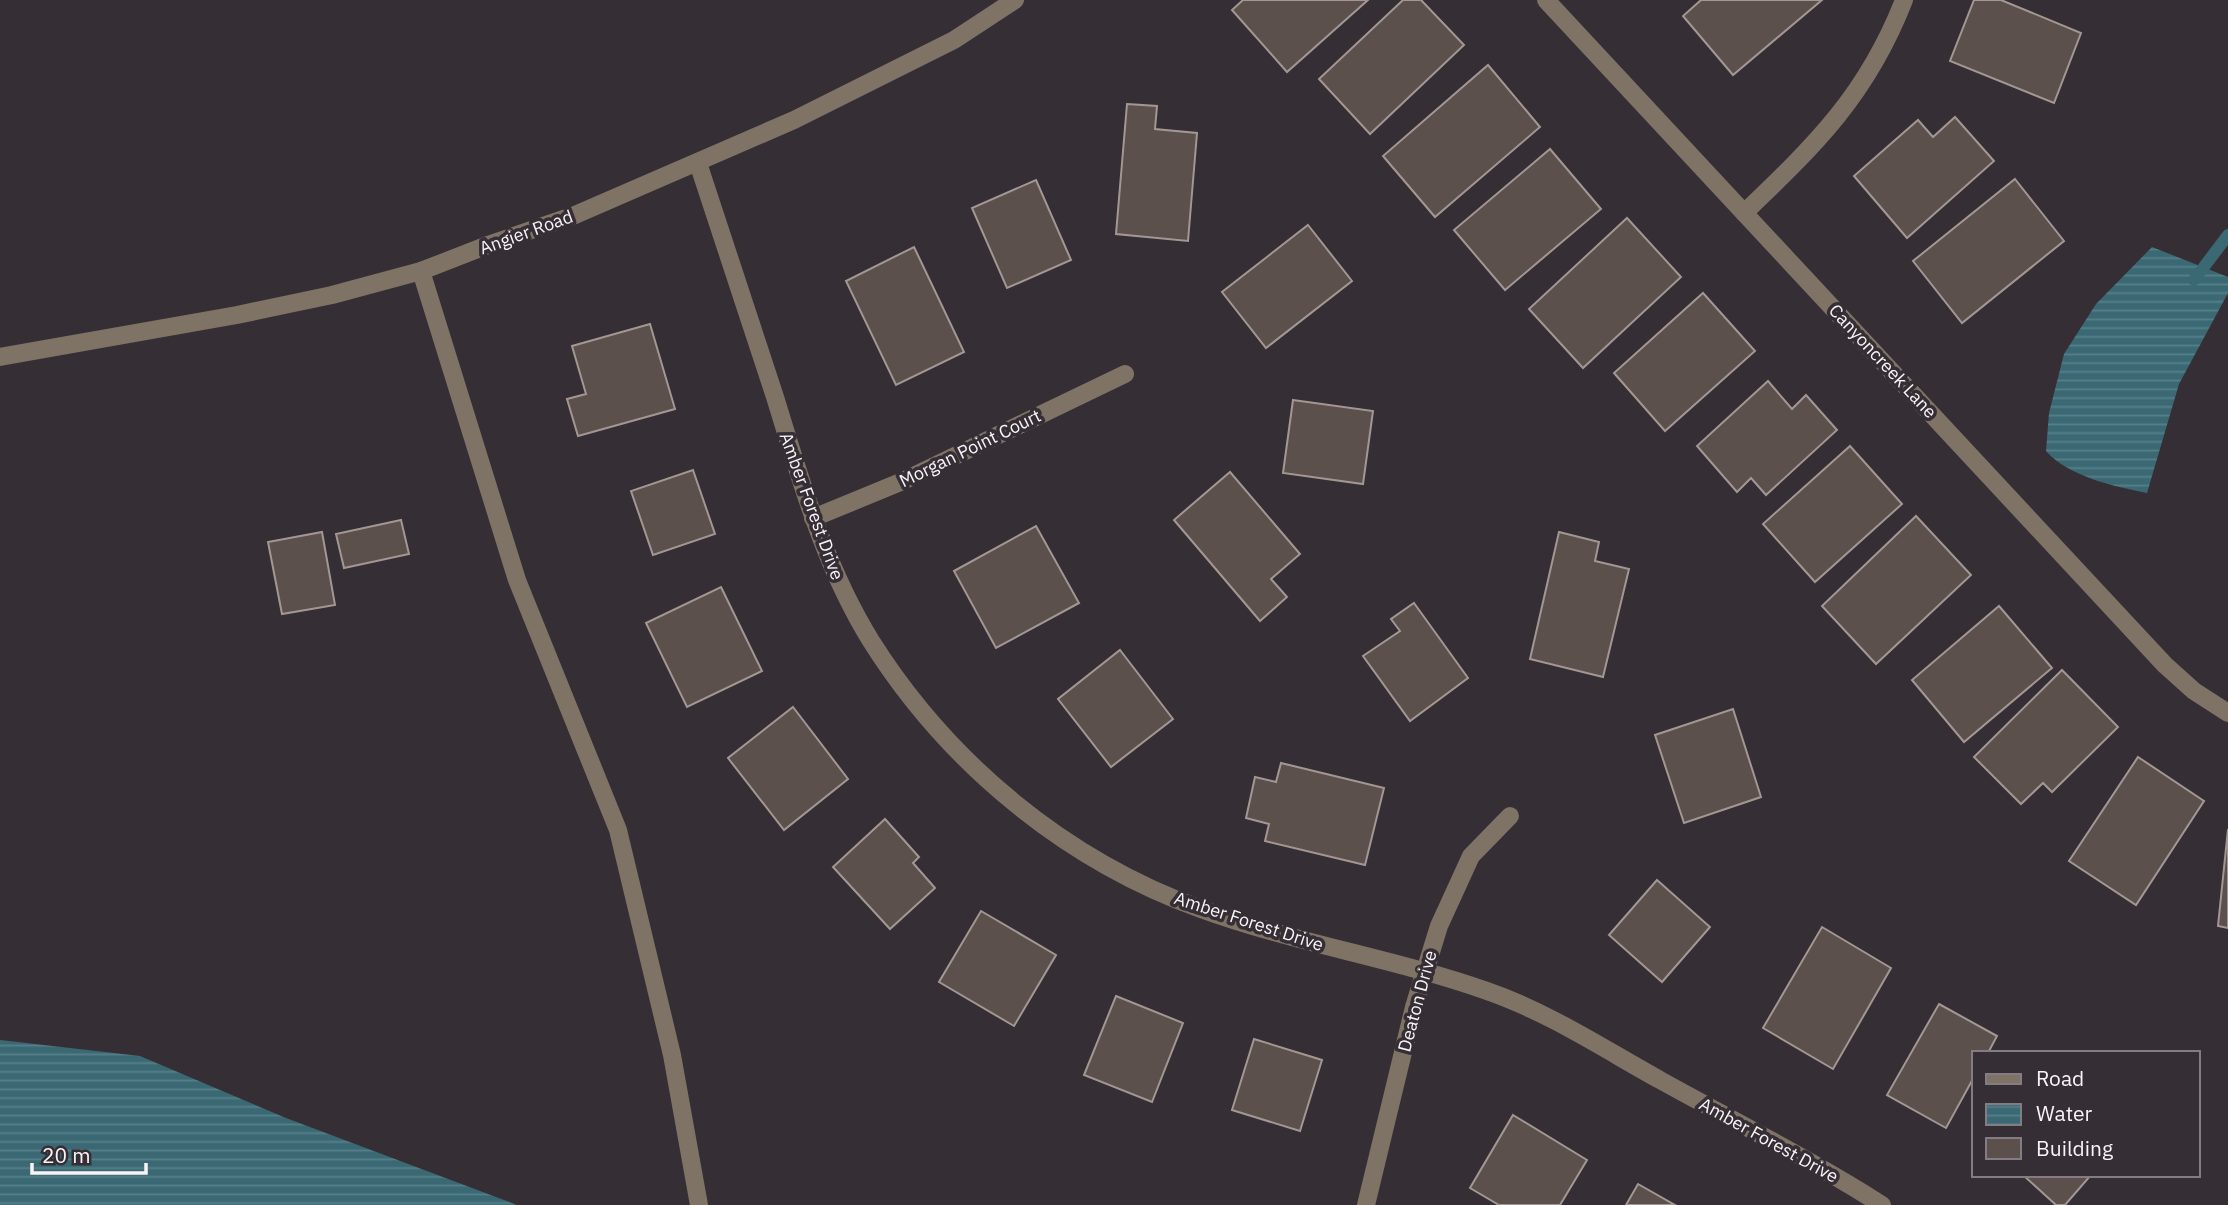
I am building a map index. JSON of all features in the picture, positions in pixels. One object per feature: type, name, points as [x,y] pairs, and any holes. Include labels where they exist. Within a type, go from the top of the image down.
[{"type":"street","name":"Angier Road","points":[[0,357],[237,315],[332,295],[421,271],[488,244],[575,215],[698,163],[875,81],[954,40],[1015,0]]},
{"type":"street","name":"Canyoncreek Lane","points":[[1546,0],[2165,665],[2194,691],[2228,713]]},
{"type":"street","points":[[1744,213],[1823,136],[1850,103],[1871,72],[1905,0]]},
{"type":"street","name":"Amber Forest Drive","points":[[698,163],[832,571],[871,640],[901,683],[933,724],[1007,798],[1075,848],[1109,867],[1200,909],[1489,991],[1554,1020],[1882,1205]]},
{"type":"street","points":[[421,271],[517,580],[618,830],[672,1055],[699,1205]]},
{"type":"street","name":"Morgan Point Court","points":[[813,518],[903,481],[1125,374]]},
{"type":"street","name":"Deaton Drive","points":[[1366,1205],[1424,972],[1439,926],[1471,856],[1510,816]]},
{"type":"water","points":[[2152,247],[2228,277],[2228,293],[2179,384],[2147,493],[2079,474],[2046,451],[2049,413],[2064,354],[2096,304]]},
{"type":"water","points":[[0,1040],[140,1056],[286,1118],[517,1205],[0,1205]]},
{"type":"building","points":[[1243,0],[1368,0],[1287,72],[1232,10]]},
{"type":"building","points":[[1403,0],[1421,0],[1464,45],[1370,134],[1319,79]]},
{"type":"building","points":[[1701,0],[1822,0],[1733,75],[1683,16]]},
{"type":"building","points":[[1974,0],[2001,0],[2081,33],[2054,103],[1950,61]]},
{"type":"building","points":[[1488,65],[1540,127],[1435,217],[1383,156]]},
{"type":"building","points":[[1127,104],[1157,106],[1155,129],[1197,133],[1188,241],[1116,234]]},
{"type":"building","points":[[1955,117],[1994,161],[1907,238],[1854,176],[1918,120],[1933,137]]},
{"type":"building","points":[[1550,149],[1601,209],[1505,290],[1454,230]]},
{"type":"building","points":[[2015,179],[2064,241],[1962,323],[1913,261]]},
{"type":"building","points":[[1036,180],[1071,260],[1007,288],[972,208]]},
{"type":"building","points":[[1627,218],[1681,277],[1583,368],[1529,309]]},
{"type":"building","points":[[1308,225],[1352,281],[1266,348],[1222,292]]},
{"type":"building","points":[[914,247],[964,352],[896,385],[846,281]]},
{"type":"building","points":[[1703,293],[1755,351],[1665,431],[1614,373]]},
{"type":"building","points":[[650,324],[675,409],[578,436],[567,399],[586,394],[572,346]]},
{"type":"building","points":[[1768,381],[1792,409],[1806,395],[1837,430],[1766,495],[1751,478],[1737,492],[1697,446]]},
{"type":"building","points":[[1293,400],[1373,411],[1363,484],[1283,473]]},
{"type":"building","points":[[1850,446],[1902,504],[1815,582],[1763,524]]},
{"type":"building","points":[[693,470],[715,534],[653,555],[631,491]]},
{"type":"building","points":[[1230,472],[1300,554],[1271,579],[1287,597],[1260,621],[1174,520]]},
{"type":"building","points":[[1916,516],[1971,575],[1876,664],[1822,606]]},
{"type":"building","points":[[401,520],[409,554],[344,568],[336,534]]},
{"type":"building","points":[[1036,526],[1079,603],[996,648],[954,571]]},
{"type":"building","points":[[322,532],[335,605],[282,614],[268,542]]},
{"type":"building","points":[[1559,532],[1599,542],[1595,561],[1629,569],[1603,677],[1530,659]]},
{"type":"building","points":[[721,587],[762,671],[687,707],[646,623]]},
{"type":"building","points":[[1414,603],[1468,678],[1410,721],[1363,656],[1400,631],[1391,619]]},
{"type":"building","points":[[1999,606],[2052,668],[1964,742],[1912,680]]},
{"type":"building","points":[[1120,650],[1173,719],[1111,767],[1058,699]]},
{"type":"building","points":[[2062,670],[2118,727],[2052,792],[2043,783],[2021,804],[1974,757]]},
{"type":"building","points":[[793,707],[848,779],[784,830],[728,758]]},
{"type":"building","points":[[1733,709],[1761,797],[1684,823],[1655,735]]},
{"type":"building","points":[[2138,757],[2204,801],[2136,905],[2069,861]]},
{"type":"building","points":[[1281,763],[1384,788],[1365,865],[1265,841],[1269,824],[1246,818],[1255,777],[1276,782]]},
{"type":"building","points":[[885,819],[919,857],[913,863],[935,888],[890,929],[833,867]]},
{"type":"building","points":[[2228,829],[2228,928],[2218,926]]},
{"type":"building","points":[[1657,880],[1710,927],[1662,982],[1609,935]]},
{"type":"building","points":[[981,911],[1056,955],[1014,1026],[939,982]]},
{"type":"building","points":[[1822,927],[1891,968],[1833,1069],[1763,1028]]},
{"type":"building","points":[[1116,996],[1183,1023],[1152,1102],[1084,1075]]},
{"type":"building","points":[[1939,1004],[1997,1036],[1989,1051],[1972,1051],[1972,1081],[1946,1128],[1887,1095]]},
{"type":"building","points":[[1254,1039],[1322,1060],[1300,1131],[1232,1110]]},
{"type":"building","points":[[1513,1115],[1587,1160],[1560,1205],[1499,1205],[1470,1188]]},
{"type":"building","points":[[2025,1177],[2089,1177],[2065,1205],[2056,1205]]},
{"type":"building","points":[[1638,1184],[1675,1205],[1626,1205]]},
{"type":"waterway","points":[[2194,280],[2228,235]]}]
